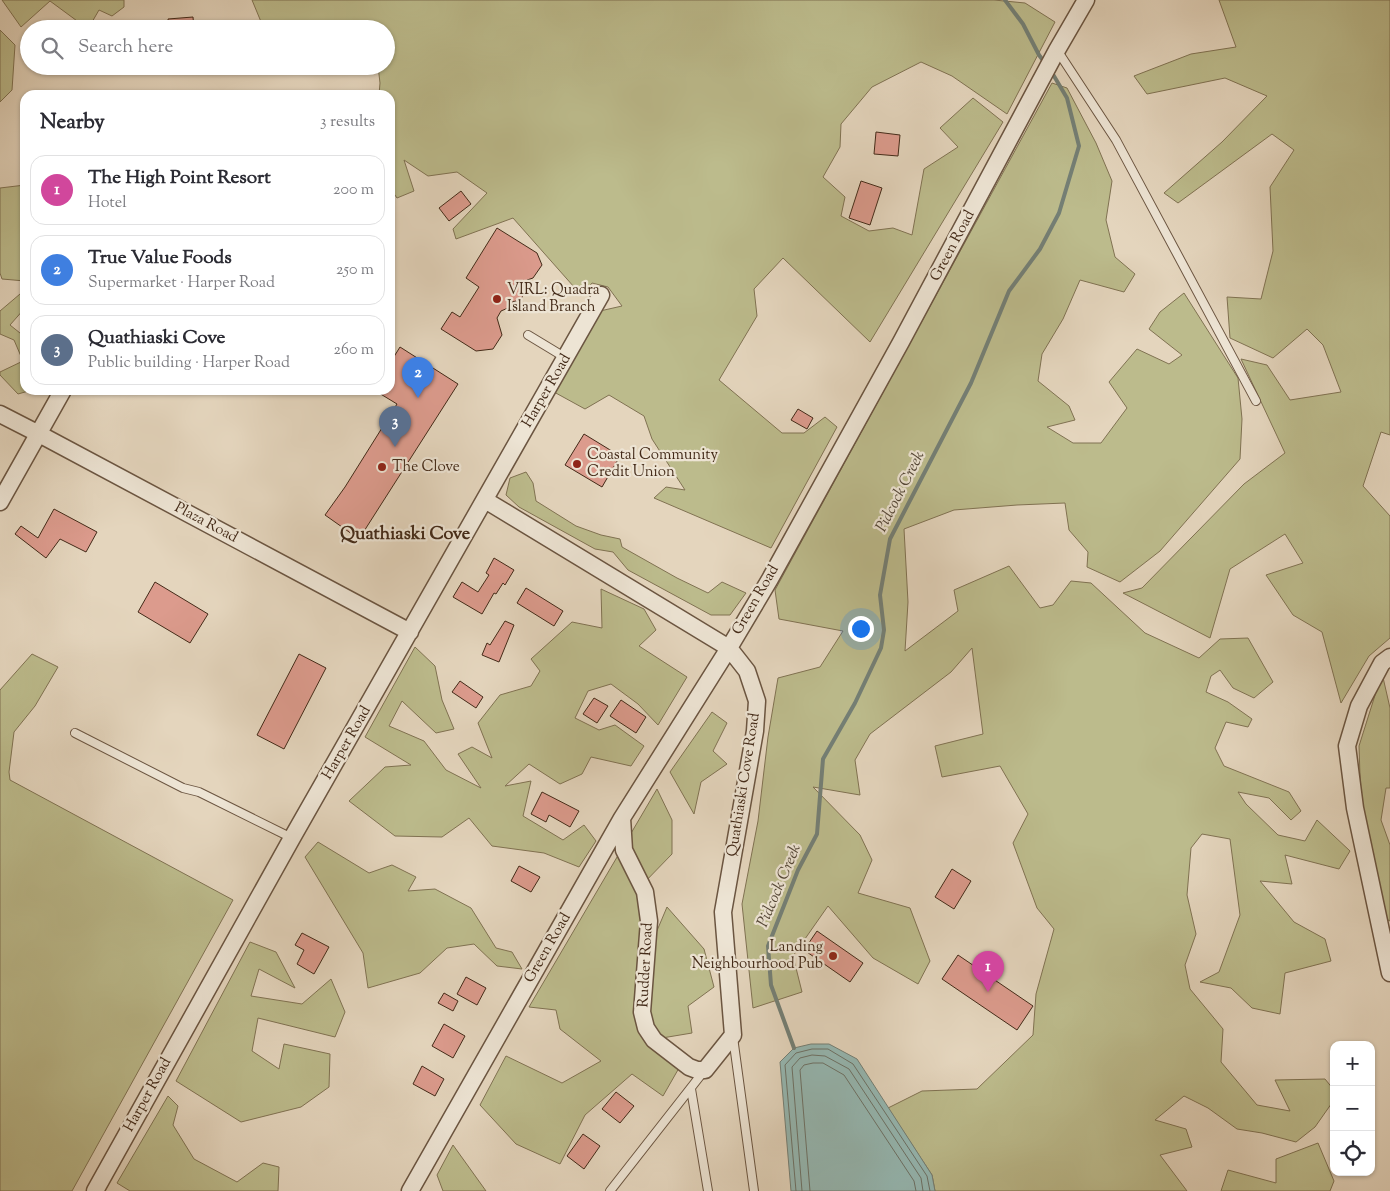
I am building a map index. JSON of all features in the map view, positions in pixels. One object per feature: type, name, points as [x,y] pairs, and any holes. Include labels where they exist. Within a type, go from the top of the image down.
[{"type":"street","name":"Green Road","points":[[410,1191],[622,818],[770,579],[901,342],[1057,50],[1086,0]]},
{"type":"street","name":"Harper Road","points":[[95,1191],[292,838],[601,296]]},
{"type":"street","points":[[0,502],[60,395]]},
{"type":"street","name":"Plaza Road","points":[[0,414],[410,632]]},
{"type":"street","name":"Quathiaski Cove Road","points":[[484,500],[729,648],[747,671],[757,701],[755,731],[723,912],[733,1035]]},
{"type":"street","points":[[1389,966],[1355,808],[1347,746],[1359,706],[1382,663],[1390,657]]},
{"type":"street","name":"Rudder Road","points":[[622,818],[624,850],[645,892],[650,921],[642,1012],[646,1028],[654,1040],[689,1067],[705,1070]]},
{"type":"street","points":[[705,1070],[733,1035]]},
{"type":"lane","points":[[1057,50],[1116,140],[1256,401]]},
{"type":"lane","points":[[528,335],[566,358]]},
{"type":"lane","points":[[75,733],[183,788],[199,792],[292,838]]},
{"type":"lane","points":[[733,1035],[754,1191]]},
{"type":"lane","points":[[610,1191],[705,1070]]},
{"type":"lane","points":[[691,1089],[708,1191]]},
{"type":"shaded area","points":[[2,0],[124,0],[124,7],[112,16],[99,10],[93,20],[76,20],[50,1],[29,20],[20,20],[20,26]]},
{"type":"shaded area","points":[[252,0],[994,0],[1025,3],[1055,22],[1007,114],[952,76],[921,62],[872,87],[841,124],[840,147],[823,177],[845,197],[841,216],[869,231],[893,228],[912,235],[924,169],[958,147],[940,128],[973,98],[1003,122],[870,342],[783,258],[754,289],[757,316],[719,380],[782,433],[804,433],[825,417],[837,427],[771,548],[654,498],[666,487],[685,490],[652,439],[644,416],[609,395],[585,409],[554,392],[600,311],[622,306],[608,287],[592,283],[582,296],[513,218],[456,239],[453,229],[487,193],[457,172],[428,176],[404,160],[414,191],[397,198],[395,195],[395,90],[379,90],[379,75],[395,75],[395,20],[260,20]]},
{"type":"shaded area","points":[[1219,0],[1390,0],[1390,435],[1381,432],[1363,486],[1390,516],[1390,638],[1369,656],[1341,703],[1322,632],[1293,615],[1266,575],[1303,563],[1285,534],[1230,569],[1210,638],[1123,593],[1142,588],[1244,484],[1285,453],[1241,359],[1267,365],[1290,400],[1341,392],[1323,345],[1307,329],[1273,358],[1230,338],[1227,297],[1261,299],[1273,251],[1270,187],[1294,150],[1272,134],[1178,203],[1164,193],[1222,142],[1267,96],[1225,78],[1147,94],[1134,76],[1191,54],[1236,47]]},
{"type":"shaded area","points":[[0,30],[15,45],[12,90],[0,102]]},
{"type":"shaded area","points":[[1052,83],[1067,88],[1096,143],[1112,181],[1106,220],[1115,257],[1135,274],[1124,292],[1080,280],[1063,319],[1042,354],[1038,381],[1069,406],[1075,420],[1047,427],[1073,443],[1101,443],[1127,408],[1109,382],[1137,349],[1169,364],[1182,355],[1149,329],[1160,312],[1184,293],[1238,378],[1242,419],[1240,459],[1160,551],[1120,582],[1087,567],[1088,552],[1069,530],[1065,503],[954,510],[904,529],[908,602],[905,651],[958,611],[954,590],[1009,566],[1040,608],[1053,605],[1071,581],[1091,583],[1145,633],[1199,658],[1220,639],[1248,638],[1273,682],[1254,698],[1233,688],[1220,670],[1211,676],[1206,692],[1228,702],[1252,719],[1248,727],[1226,722],[1215,748],[1224,766],[1289,792],[1301,811],[1291,820],[1269,798],[1238,792],[1246,804],[1278,835],[1305,841],[1317,820],[1350,851],[1339,869],[1285,855],[1292,884],[1260,881],[1294,922],[1325,939],[1331,961],[1285,973],[1280,1014],[1252,1008],[1231,988],[1200,982],[1219,972],[1240,915],[1230,839],[1202,834],[1191,848],[1187,895],[1196,934],[1185,965],[1190,989],[1223,1029],[1221,1062],[1257,1105],[1290,1111],[1275,1080],[1325,1079],[1330,1085],[1330,1106],[1315,1127],[1296,1142],[1237,1129],[1208,1108],[1184,1096],[1155,1120],[1186,1129],[1192,1147],[1160,1155],[1187,1191],[935,1191],[932,1175],[888,1108],[922,1091],[977,1089],[1033,1035],[1036,994],[1054,929],[1037,908],[1013,843],[1028,814],[1000,766],[942,777],[935,746],[983,734],[972,648],[951,672],[870,734],[855,760],[860,795],[813,787],[860,835],[872,860],[858,893],[910,908],[930,961],[918,984],[873,958],[828,906],[793,956],[802,992],[753,1008],[742,904],[758,821],[768,737],[778,678],[820,667],[843,631],[779,619],[775,590]]},
{"type":"shaded area","points":[[20,186],[20,281],[2,279],[0,273],[0,188]]},
{"type":"shaded area","points":[[20,294],[20,314],[10,325],[20,333],[20,354],[14,340],[0,334],[0,311]]},
{"type":"shaded area","points":[[20,362],[20,393],[18,394],[0,375],[0,372]]},
{"type":"shaded area","points":[[526,472],[533,483],[536,501],[576,526],[601,535],[620,539],[622,547],[708,593],[722,582],[746,593],[730,615],[711,615],[628,570],[613,552],[595,549],[519,507],[506,495],[510,478]]},
{"type":"shaded area","points":[[601,589],[644,609],[656,630],[639,646],[687,677],[658,725],[638,704],[611,684],[588,691],[575,718],[599,730],[615,725],[644,746],[631,766],[591,757],[582,774],[560,784],[529,764],[505,786],[531,781],[523,816],[563,840],[584,825],[596,841],[579,867],[544,853],[492,846],[469,818],[442,837],[395,836],[349,801],[385,767],[411,765],[365,737],[415,647],[435,666],[442,700],[454,729],[436,733],[402,701],[389,726],[424,741],[446,770],[481,788],[458,754],[472,747],[492,758],[478,723],[500,695],[531,686],[540,671],[531,659],[572,622],[602,628]]},
{"type":"shaded area","points":[[32,654],[58,667],[35,706],[14,732],[9,772],[10,780],[233,900],[72,1191],[0,1191],[0,690]]},
{"type":"shaded area","points":[[1382,673],[1390,708],[1390,788],[1386,788],[1381,820],[1390,845],[1390,921],[1386,919],[1361,805],[1359,746]]},
{"type":"shaded area","points":[[712,712],[727,723],[713,751],[727,764],[701,782],[694,814],[670,772]]},
{"type":"shaded area","points":[[657,789],[672,820],[672,854],[639,888],[656,933],[667,907],[704,949],[714,987],[688,1006],[692,1033],[662,1038],[679,1068],[663,1096],[632,1074],[585,1115],[560,1164],[516,1144],[480,1105],[506,1056],[562,1083],[601,1061],[560,1029],[556,1010],[529,1007]]},
{"type":"shaded area","points":[[318,842],[369,873],[392,865],[416,877],[408,891],[435,889],[471,908],[496,948],[512,952],[522,969],[497,966],[474,944],[447,948],[420,973],[368,988],[363,953],[305,857]]},
{"type":"shaded area","points":[[250,942],[276,952],[295,988],[259,969],[251,996],[302,1004],[331,979],[345,1012],[335,1037],[258,1018],[252,1051],[279,1069],[284,1044],[330,1054],[329,1087],[301,1107],[241,1122],[176,1081]]},
{"type":"shaded area","points":[[168,1096],[178,1106],[173,1125],[194,1159],[237,1182],[263,1163],[279,1167],[278,1191],[130,1191],[117,1183]]},
{"type":"shaded area","points":[[1318,1143],[1330,1172],[1330,1176],[1334,1181],[1330,1191],[1221,1191],[1228,1170],[1276,1183],[1276,1159]]},
{"type":"shaded area","points":[[453,1145],[486,1191],[443,1191],[437,1175]]},
{"type":"water","points":[[811,1044],[829,1044],[857,1059],[932,1175],[935,1191],[791,1191],[780,1062],[794,1048]]},
{"type":"building","points":[[193,17],[193,20],[168,20]]},
{"type":"building","points":[[876,132],[900,135],[898,156],[874,154]]},
{"type":"building","points":[[861,181],[882,188],[870,225],[849,218]]},
{"type":"building","points":[[461,191],[471,204],[449,221],[439,208]]},
{"type":"building","points":[[497,228],[537,253],[542,265],[533,278],[527,280],[529,287],[520,300],[512,302],[508,308],[501,311],[497,318],[502,335],[493,349],[476,351],[441,329],[452,312],[460,317],[479,287],[466,278]]},
{"type":"building","points":[[400,347],[458,384],[359,539],[325,515],[345,487],[397,404],[382,395],[395,395],[395,355]]},
{"type":"building","points":[[798,409],[813,418],[807,429],[791,420]]},
{"type":"building","points":[[584,434],[620,456],[602,487],[565,465]]},
{"type":"building","points":[[54,509],[97,532],[86,552],[60,539],[46,558],[15,534],[21,526],[38,538]]},
{"type":"building","points":[[494,558],[514,570],[505,585],[503,583],[496,594],[494,593],[482,614],[453,597],[462,582],[478,592],[489,575],[486,573]]},
{"type":"building","points":[[155,582],[208,614],[190,643],[138,612]]},
{"type":"building","points":[[526,588],[563,611],[554,626],[517,603]]},
{"type":"building","points":[[505,621],[514,625],[499,662],[482,655],[487,643],[490,645]]},
{"type":"building","points":[[299,654],[326,668],[284,749],[257,735]]},
{"type":"building","points":[[460,681],[483,697],[476,708],[452,692]]},
{"type":"building","points":[[594,698],[608,706],[597,723],[583,714]]},
{"type":"building","points":[[621,700],[646,717],[636,733],[610,716]]},
{"type":"building","points":[[542,792],[579,811],[570,827],[549,815],[546,822],[531,814]]},
{"type":"building","points":[[519,866],[540,877],[531,892],[511,881]]},
{"type":"building","points":[[952,869],[971,881],[954,909],[935,897]]},
{"type":"building","name":"Landing Neighbourhood Pub","points":[[817,931],[863,963],[850,982],[804,950]]},
{"type":"building","points":[[302,933],[329,947],[314,974],[297,964],[304,950],[295,945]]},
{"type":"building","points":[[958,955],[1033,1006],[1017,1030],[942,979]]},
{"type":"building","points":[[466,977],[486,988],[477,1005],[457,994]]},
{"type":"building","points":[[444,993],[458,1001],[453,1011],[438,1003]]},
{"type":"building","points":[[444,1024],[465,1036],[453,1058],[432,1046]]},
{"type":"building","points":[[422,1066],[444,1079],[435,1096],[413,1084]]},
{"type":"building","points":[[616,1092],[634,1106],[620,1123],[602,1109]]},
{"type":"building","points":[[583,1134],[600,1146],[584,1169],[567,1156]]},
{"type":"waterway","name":"Pidcock Creek","points":[[1005,0],[1023,24],[1045,63]]},
{"type":"waterway","name":"Pidcock Creek","points":[[794,1048],[771,985],[768,946],[798,870],[817,834],[823,759],[855,703],[881,648],[884,630],[880,595],[890,539],[971,383],[1009,291],[1040,249],[1059,213],[1079,146],[1067,98],[1051,71]]},
{"type":"place","name":"VIRL: Quadra Island Branch","points":[[497,299]]},
{"type":"place","name":"True Value Foods","points":[[418,398]]},
{"type":"place","name":"Quathiaski Cove","points":[[395,447]]},
{"type":"place","name":"Coastal Community Credit Union","points":[[577,464]]},
{"type":"place","name":"The Clove","points":[[382,467]]},
{"type":"place","name":"Landing Neighbourhood Pub","points":[[833,956]]},
{"type":"place","name":"The High Point Resort","points":[[988,992]]},
{"type":"district","name":"Quathiaski Cove","points":[[405,535]]}]
